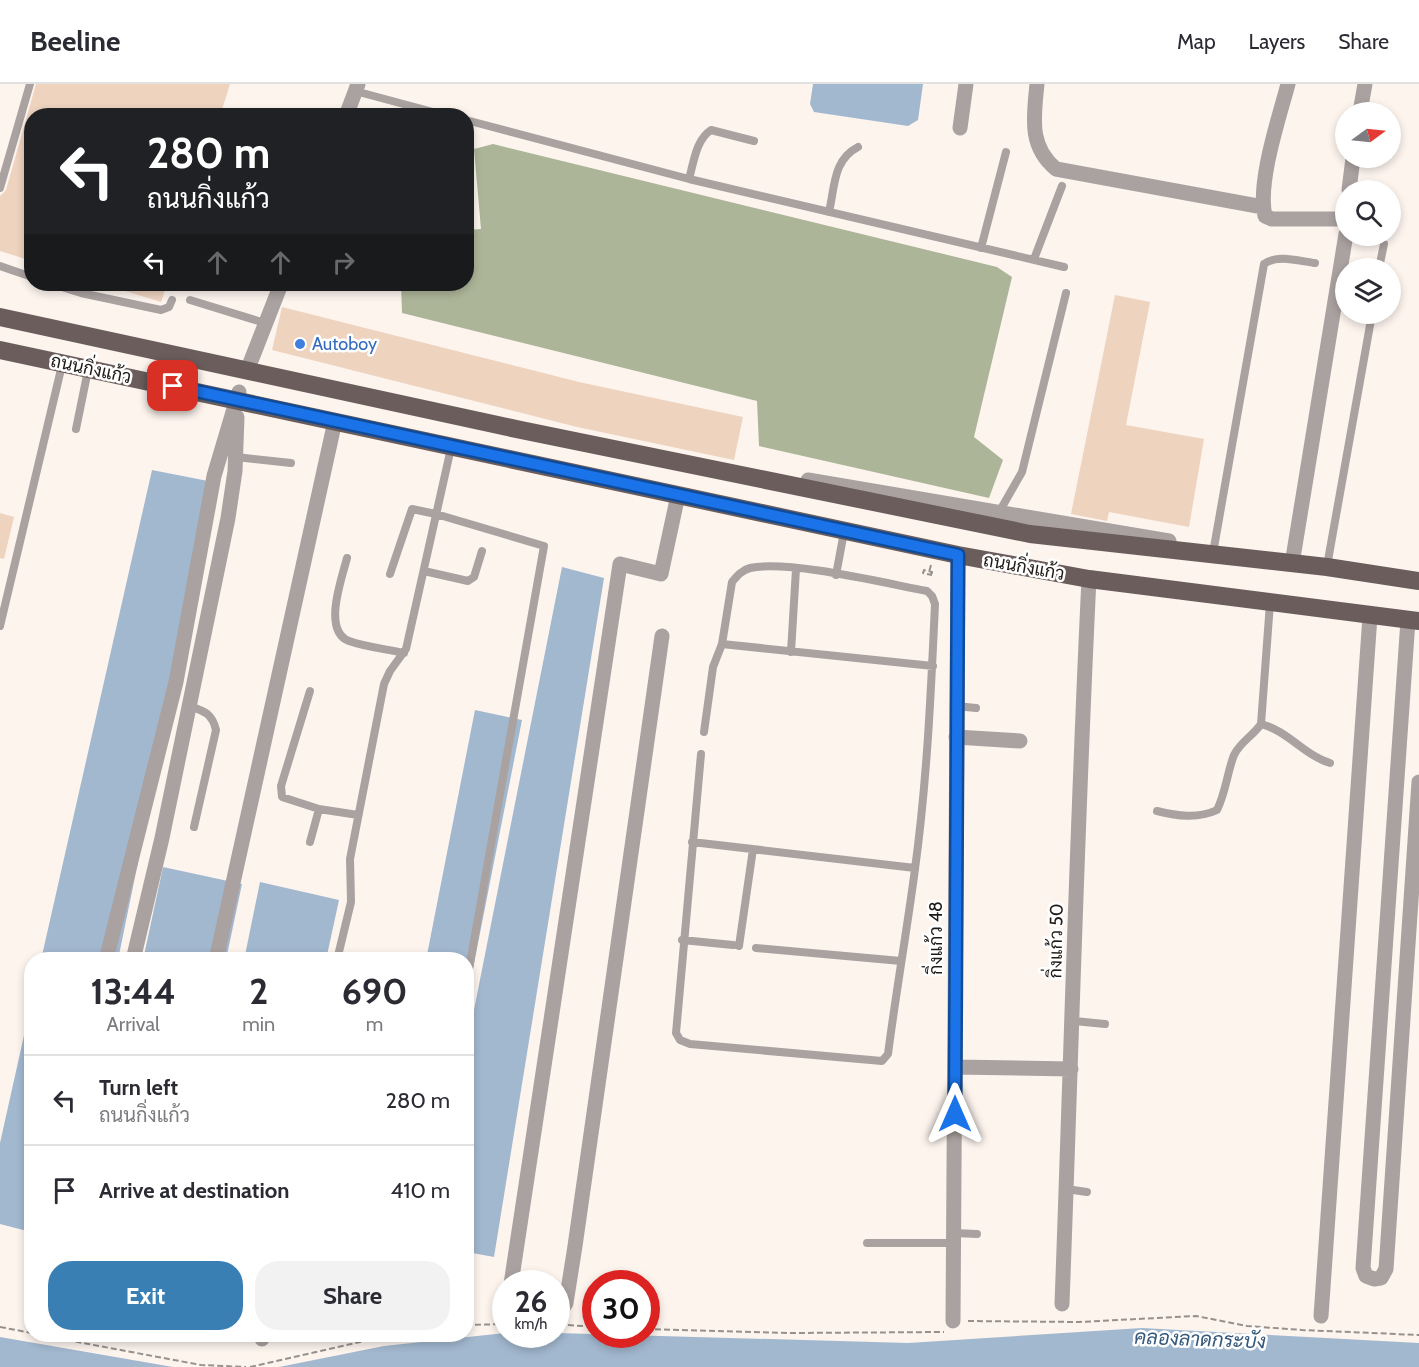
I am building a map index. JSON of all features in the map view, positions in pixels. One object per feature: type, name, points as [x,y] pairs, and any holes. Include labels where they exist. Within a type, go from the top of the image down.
[{"type":"main road","name":"ถนนกิ่งแก้ว","points":[[0,317],[550,435],[995,520],[1030,534],[1213,552],[1419,581]]},
{"type":"main road","name":"ถนนกิ่งแก้ว","points":[[0,350],[88,369],[238,395],[335,421],[451,447],[958,555],[1089,579],[1414,621]]},
{"type":"street","points":[[960,128],[966,84]]},
{"type":"street","points":[[1037,84],[1033,129],[1046,160],[1056,169],[1263,207]]},
{"type":"street","points":[[1287,84],[1267,168],[1263,207],[1265,216],[1272,219],[1335,219]]},
{"type":"street","points":[[1362,102],[1365,84]]},
{"type":"street","points":[[349,108],[357,88]]},
{"type":"street","points":[[1292,564],[1344,246]]},
{"type":"street","points":[[247,371],[278,291]]},
{"type":"street","points":[[135,952],[162,838],[228,518],[236,457],[238,395]]},
{"type":"street","points":[[108,952],[176,682],[214,476],[238,395]]},
{"type":"street","points":[[218,952],[335,421]]},
{"type":"street","points":[[513,1270],[621,564],[661,573],[678,495]]},
{"type":"street","name":"กิ่งแก้ว 48","points":[[953,1321],[958,555]]},
{"type":"street","name":"กิ่งแก้ว 50","points":[[1062,1304],[1074,1021],[1078,807],[1089,579]]},
{"type":"street","points":[[1321,1316],[1370,616]]},
{"type":"street","points":[[1414,621],[1363,1268],[1366,1276],[1374,1279],[1381,1278],[1386,1269],[1419,782]]},
{"type":"street","points":[[570,1278],[662,636]]},
{"type":"street","points":[[956,737],[1020,741]]},
{"type":"street","points":[[956,1067],[1071,1069]]},
{"type":"lane","points":[[0,188],[30,84]]},
{"type":"lane","points":[[357,88],[422,108]]},
{"type":"lane","points":[[474,122],[689,178],[1064,267]]},
{"type":"lane","points":[[689,178],[697,148],[704,135],[711,130],[754,141]]},
{"type":"lane","points":[[829,212],[840,164],[846,153],[858,147]]},
{"type":"lane","points":[[981,248],[1006,152]]},
{"type":"lane","points":[[1034,259],[1062,186]]},
{"type":"lane","points":[[1213,552],[1264,264],[1270,259],[1315,263]]},
{"type":"lane","points":[[0,266],[24,274]]},
{"type":"lane","points":[[75,291],[161,310],[169,307],[172,300]]},
{"type":"lane","points":[[995,520],[1022,472],[1066,293]]},
{"type":"lane","points":[[190,300],[265,323]]},
{"type":"lane","points":[[1327,567],[1369,324]]},
{"type":"lane","points":[[0,626],[63,363]]},
{"type":"lane","points":[[76,429],[88,369]]},
{"type":"lane","points":[[339,952],[351,902],[349,868],[384,684],[390,671],[404,653],[451,447]]},
{"type":"lane","points":[[236,457],[291,463]]},
{"type":"lane","points":[[390,574],[409,512],[414,509],[544,546],[472,952]]},
{"type":"lane","points":[[836,575],[844,532]]},
{"type":"lane","points":[[423,571],[468,581],[474,577],[482,551]]},
{"type":"lane","points":[[347,558],[334,610],[337,629],[347,640],[404,653]]},
{"type":"lane","points":[[701,754],[674,1027],[680,1040],[690,1044],[878,1062],[888,1054],[915,868],[933,666],[935,604],[932,596],[927,591],[796,569],[764,566],[744,570],[730,588],[722,644],[713,668],[704,732]]},
{"type":"lane","points":[[791,652],[796,569]]},
{"type":"lane","points":[[1157,811],[1173,815],[1200,816],[1217,810],[1226,790],[1234,756],[1245,737],[1262,724],[1270,603]]},
{"type":"lane","points":[[722,644],[933,666]]},
{"type":"lane","points":[[310,691],[280,786],[281,793],[288,801],[358,815]]},
{"type":"lane","points":[[189,706],[208,713],[216,730],[194,827]]},
{"type":"lane","points":[[956,706],[976,708]]},
{"type":"lane","points":[[1262,724],[1277,728],[1319,759],[1330,763]]},
{"type":"lane","points":[[310,842],[320,809]]},
{"type":"lane","points":[[692,842],[915,868]]},
{"type":"lane","points":[[682,940],[736,946],[753,849]]},
{"type":"lane","points":[[756,948],[901,961]]},
{"type":"lane","points":[[1074,1021],[1105,1024]]},
{"type":"lane","points":[[1066,1189],[1087,1192]]},
{"type":"lane","points":[[867,1243],[954,1238],[977,1234]]},
{"type":"path","points":[[660,1329],[791,1333],[953,1332],[953,1321],[1079,1322],[1196,1316],[1269,1328],[1419,1335]]},
{"type":"path","points":[[474,1325],[492,1324]]},
{"type":"path","points":[[0,1327],[24,1332]]},
{"type":"path","points":[[78,1342],[201,1365],[248,1367],[360,1342]]},
{"type":"green space","points":[[493,144],[997,267],[1012,277],[974,437],[1003,460],[989,498],[759,446],[757,401],[402,313],[401,291],[474,291],[474,230],[481,229],[474,149]]},
{"type":"water","points":[[813,84],[923,84],[918,120],[908,126],[814,112],[810,104]]},
{"type":"water","points":[[152,470],[208,481],[208,520],[120,952],[43,952]]},
{"type":"water","points":[[562,567],[604,578],[494,1257],[474,1253],[474,1010]]},
{"type":"water","points":[[475,710],[522,720],[474,963],[474,952],[428,952]]},
{"type":"water","points":[[163,867],[242,884],[228,952],[145,952]]},
{"type":"water","points":[[260,882],[339,900],[328,952],[246,952]]},
{"type":"water","points":[[24,1035],[24,1230],[0,1224],[0,1143]]},
{"type":"water","name":"คลองลาดกระบัง","points":[[1142,1328],[1419,1343],[1419,1367],[279,1367],[384,1346],[421,1342],[474,1342],[474,1336],[492,1334],[492,1348],[570,1348],[570,1333],[582,1334],[582,1348],[660,1348],[660,1336],[908,1343]]},
{"type":"water","points":[[0,1337],[173,1367],[0,1367]]},
{"type":"building","points":[[36,84],[230,84],[222,108],[29,108]]},
{"type":"building","points":[[24,126],[24,258],[0,251],[0,196],[6,190]]},
{"type":"building","points":[[125,291],[165,291],[161,302]]},
{"type":"building","points":[[1115,295],[1150,302],[1126,425],[1204,439],[1189,527],[1109,512],[1107,521],[1071,514]]},
{"type":"building","points":[[282,307],[579,382],[743,417],[734,460],[577,427],[272,350]]},
{"type":"building","points":[[0,513],[14,517],[4,559],[0,558]]},
{"type":"place","name":"Autoboy","points":[[300,344]]},
{"type":"route","points":[[173,386],[958,555],[955,1114]]}]
